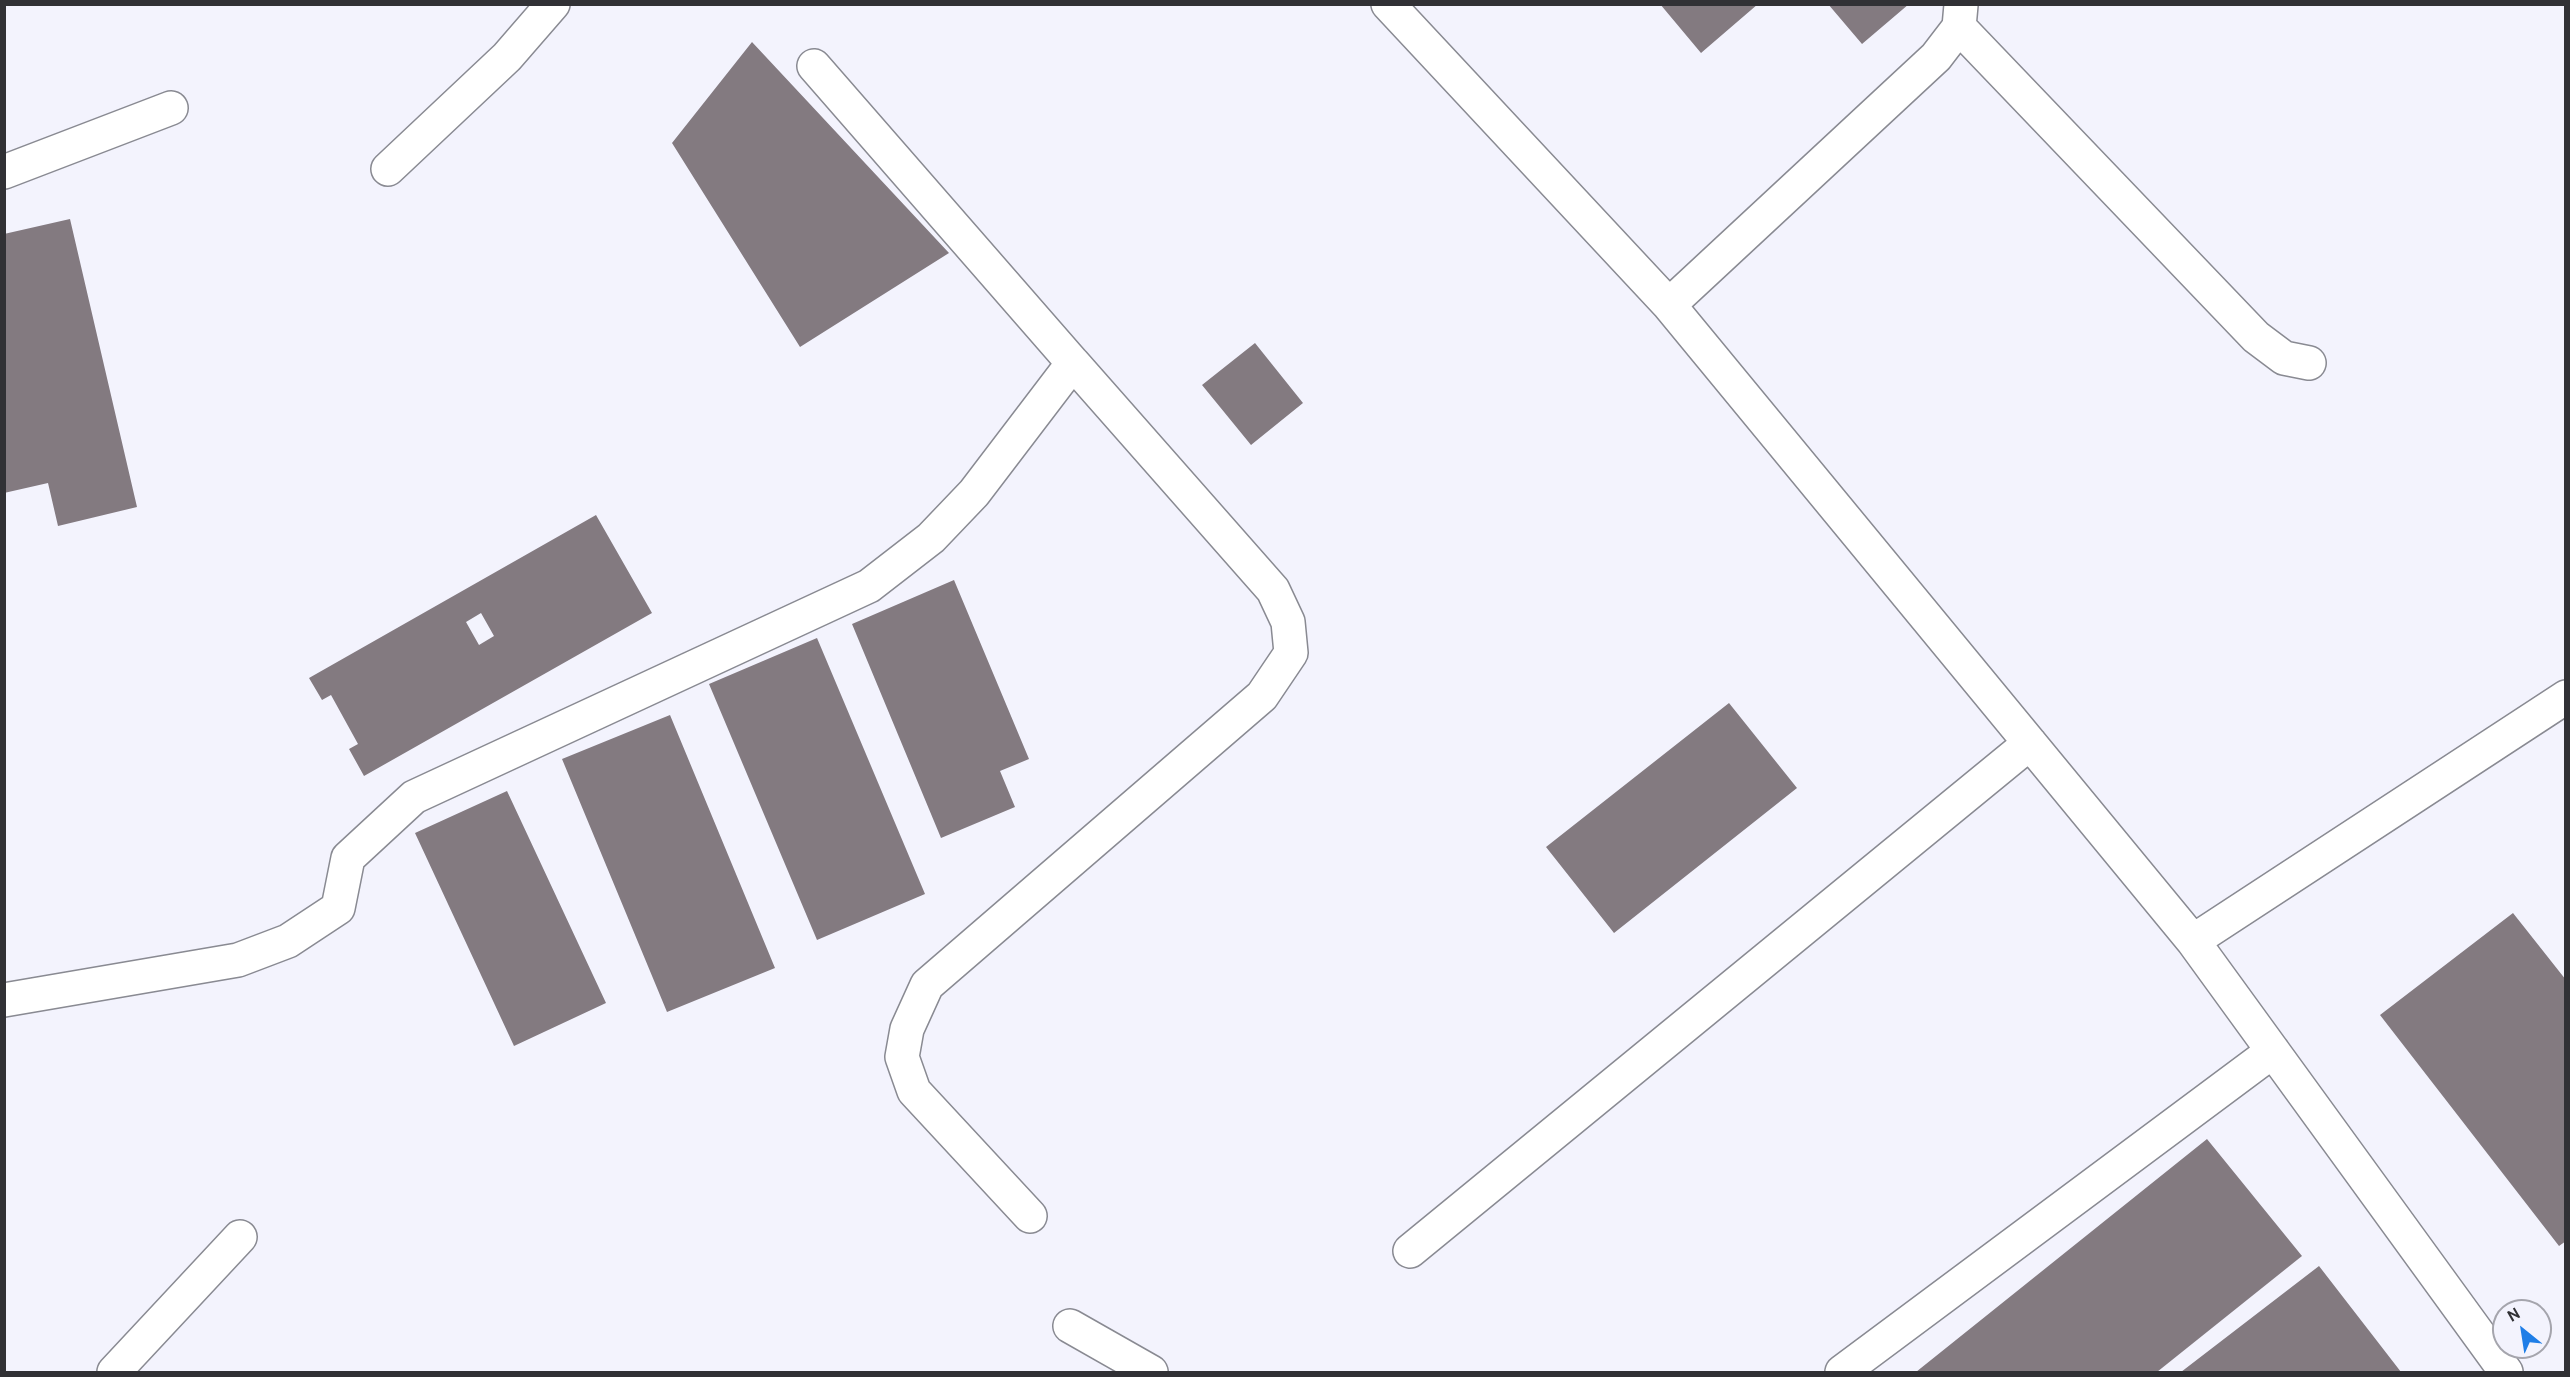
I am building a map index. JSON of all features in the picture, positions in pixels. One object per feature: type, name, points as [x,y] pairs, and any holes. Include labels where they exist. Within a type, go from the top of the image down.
[{"type":"street","points":[[388,169],[507,57],[553,4]]},
{"type":"street","points":[[1388,4],[1669,305],[2193,941],[2506,1372]]},
{"type":"street","points":[[1669,305],[1936,57],[1960,16],[2256,337],[2284,358],[2309,363]]},
{"type":"street","points":[[814,66],[1273,590],[1288,622],[1291,653],[1262,696],[927,986],[907,1029],[902,1057],[914,1091],[1030,1216]]},
{"type":"street","points":[[4,172],[171,108]]},
{"type":"street","points":[[4,1000],[238,960],[288,941],[338,908],[348,858],[414,797],[869,586],[931,538],[974,493],[1073,363]]},
{"type":"street","points":[[2193,941],[2565,697]]},
{"type":"street","points":[[1410,1251],[2030,743]]},
{"type":"street","points":[[1842,1372],[2273,1051]]},
{"type":"street","points":[[114,1372],[240,1237]]},
{"type":"street","points":[[1070,1326],[1151,1372]]},
{"type":"building","points":[[1660,4],[1758,4],[1701,53]]},
{"type":"building","points":[[1828,4],[1909,4],[1862,44]]},
{"type":"building","points":[[752,42],[949,253],[800,347],[672,143]]},
{"type":"building","points":[[70,219],[137,507],[58,526],[48,483],[4,493],[4,234]]},
{"type":"building","points":[[1255,343],[1303,403],[1251,445],[1202,385]]},
{"type":"building","points":[[596,515],[652,613],[364,776],[349,749],[358,744],[331,695],[322,700],[309,678]],"holes":[[[481,613],[494,636],[479,645],[466,622]]]},
{"type":"building","points":[[954,580],[1029,759],[1000,771],[1015,807],[941,838],[852,624]]},
{"type":"building","points":[[817,638],[925,894],[817,940],[709,684]]},
{"type":"building","points":[[1729,703],[1797,788],[1614,933],[1546,847]]},
{"type":"building","points":[[670,715],[775,968],[667,1012],[562,759]]},
{"type":"building","points":[[507,791],[606,1003],[514,1046],[415,833]]},
{"type":"building","points":[[2513,913],[2566,980],[2566,1241],[2559,1246],[2380,1015]]},
{"type":"building","points":[[2207,1139],[2302,1256],[2157,1372],[1916,1372]]},
{"type":"building","points":[[2319,1266],[2401,1372],[2181,1372]]}]
